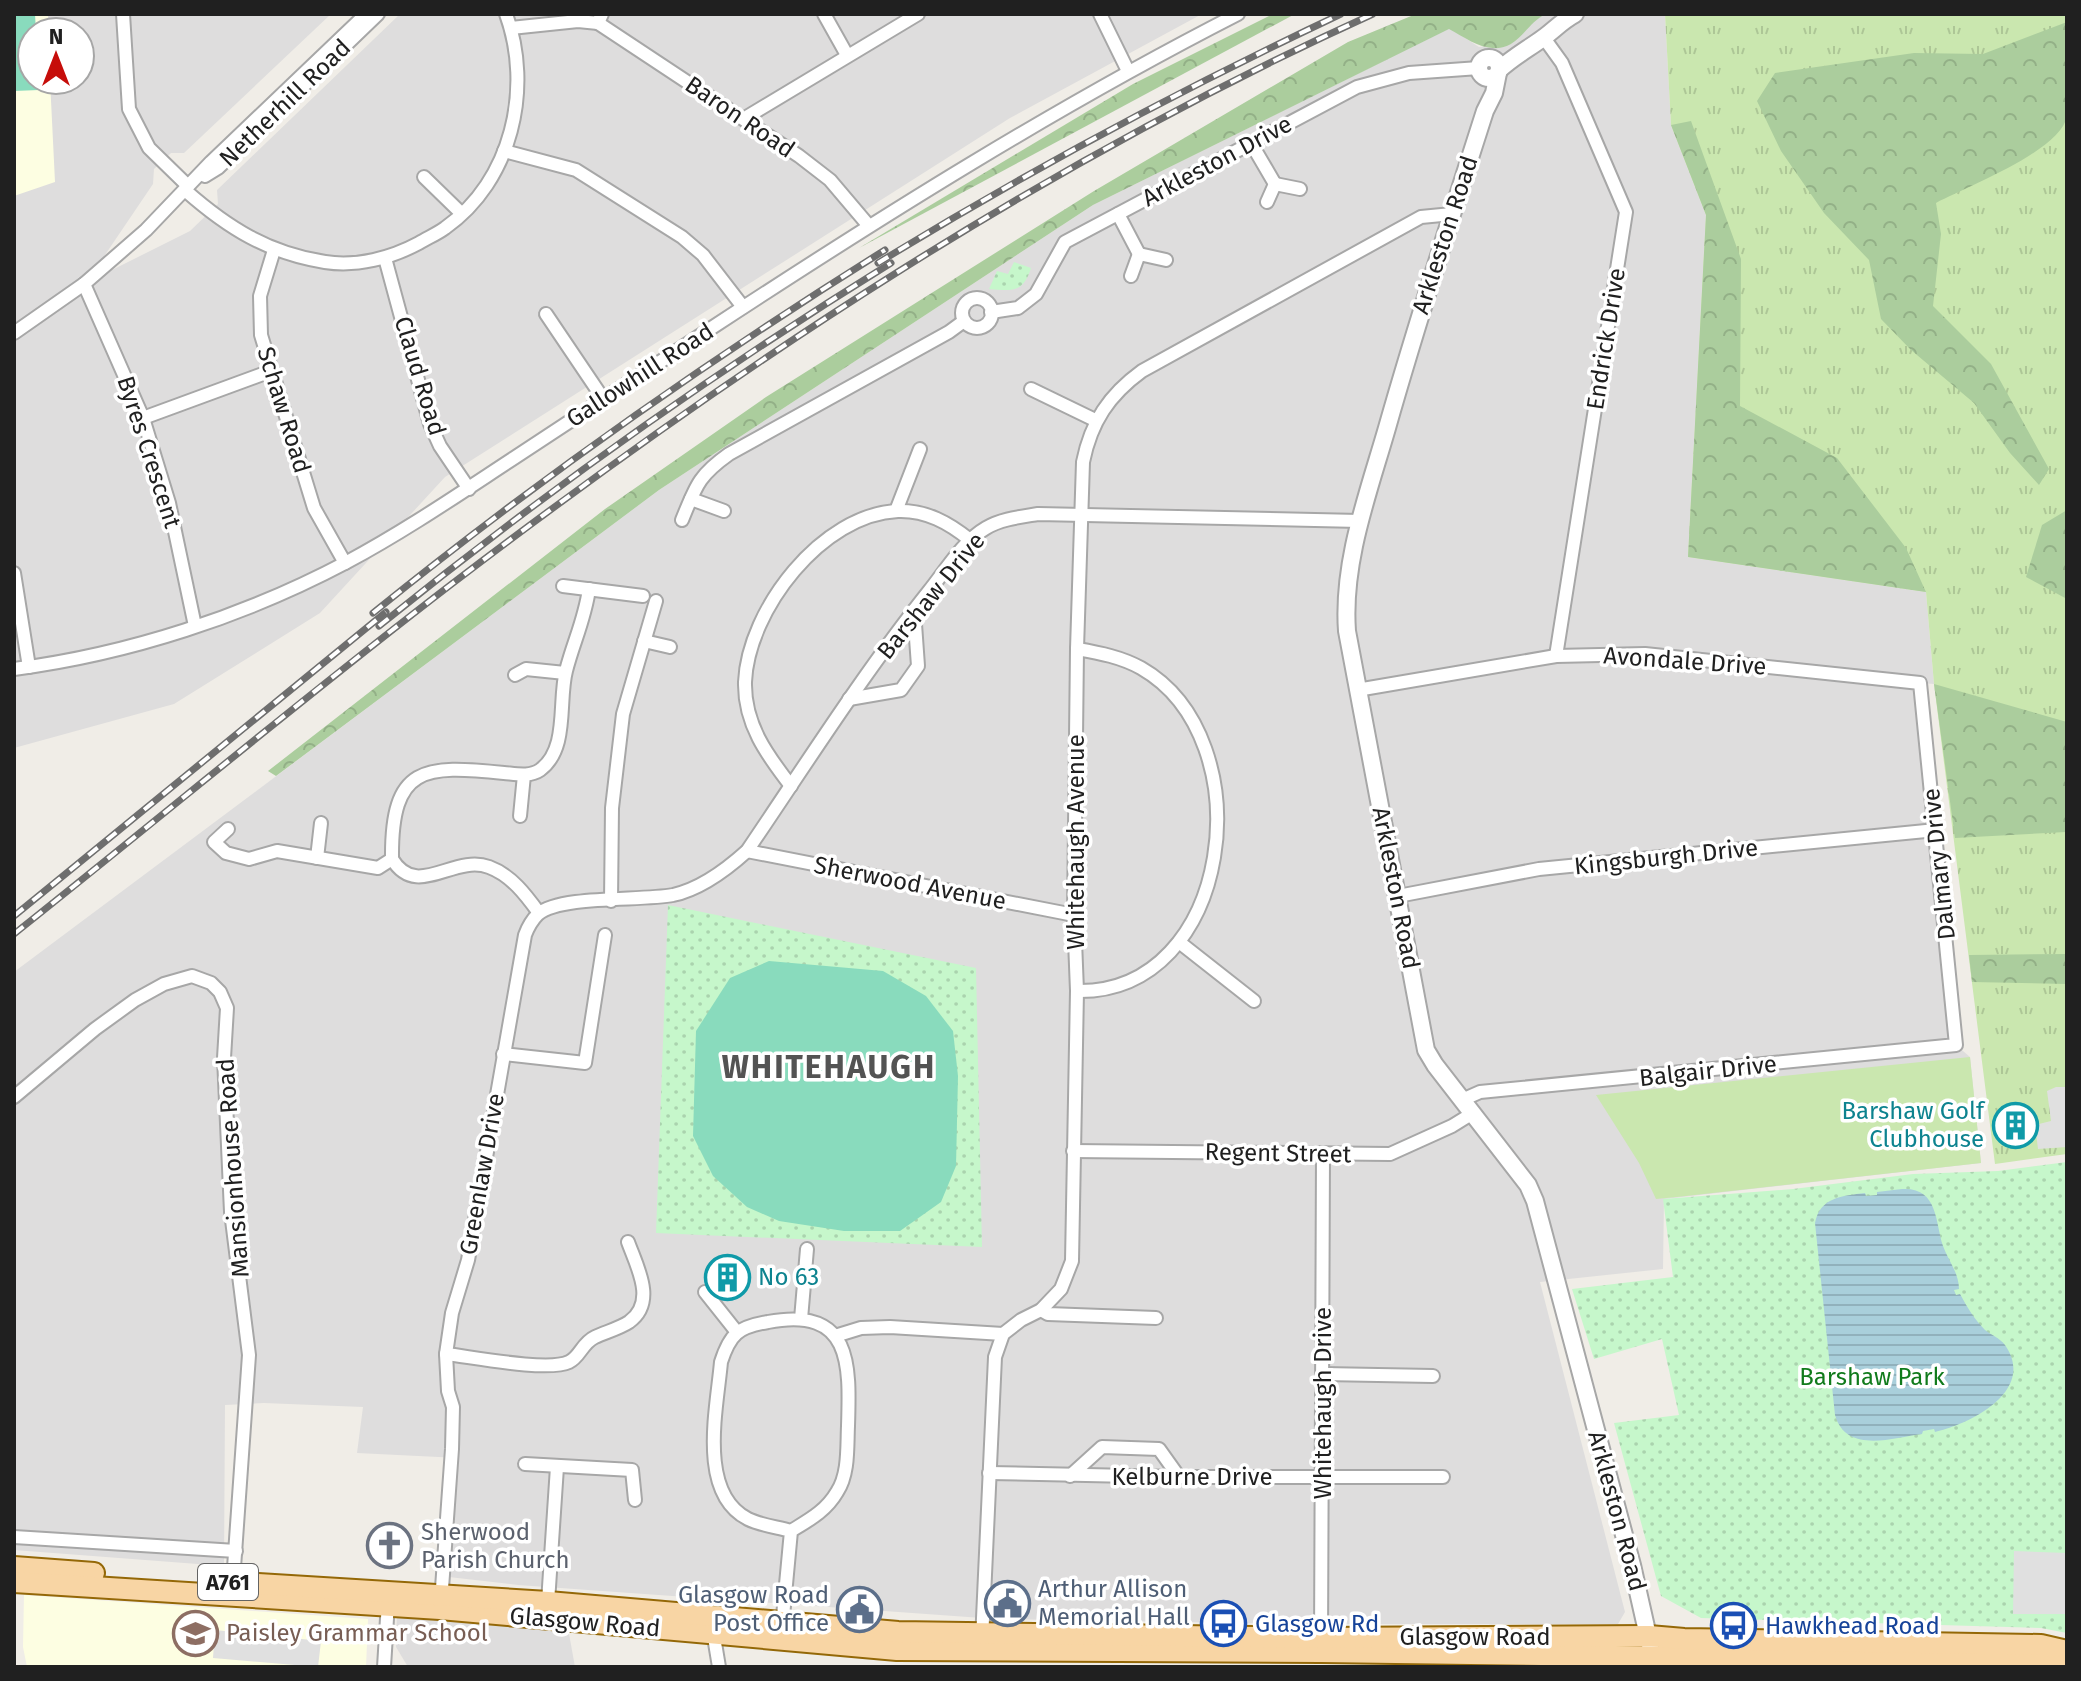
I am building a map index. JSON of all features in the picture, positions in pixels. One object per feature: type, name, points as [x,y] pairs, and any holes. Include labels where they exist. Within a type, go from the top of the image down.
[{"type":"main road","name":"Glasgow Road","points":[[14,1567],[233,1589]]},
{"type":"main road","name":"Glasgow Road","points":[[14,1582],[233,1589],[441,1602],[782,1630],[897,1650],[982,1643],[1043,1652],[1321,1645],[2047,1662],[2067,1667]]},
{"type":"main road","name":"Glasgow Road","points":[[441,1602],[548,1602],[713,1624]]},
{"type":"main road","name":"Glasgow Road","points":[[1652,1653],[1684,1639],[2041,1645],[2067,1651]]},
{"type":"street","points":[[123,14],[129,109],[149,148],[220,220],[274,250],[326,262],[353,263],[385,258],[446,228],[487,185],[512,128],[518,82],[517,61],[506,14]]},
{"type":"street","name":"Netherhill Road","points":[[14,333],[84,284],[146,230],[366,14]]},
{"type":"street","name":"Netherhill Road","points":[[187,188],[218,168],[378,14]]},
{"type":"street","points":[[824,14],[847,55]]},
{"type":"street","points":[[745,118],[918,14]]},
{"type":"street","points":[[1100,14],[1128,71]]},
{"type":"street","name":"Gallowhill Road","points":[[14,669],[127,646],[195,626],[250,606],[345,563],[469,489],[743,307],[1006,141],[1128,71],[1238,14]]},
{"type":"street","name":"Arkleston Road","points":[[1575,14],[1559,23],[1544,38],[1491,69],[1494,93],[1485,111],[1452,214],[1360,521],[1346,593],[1346,613],[1357,690],[1426,1050],[1528,1185],[1538,1209],[1652,1653]]},
{"type":"street","points":[[511,28],[600,18]]},
{"type":"street","name":"Baron Road","points":[[600,18],[830,180],[869,226]]},
{"type":"street","name":"Endrick Drive","points":[[1544,38],[1562,63],[1626,212],[1556,656]]},
{"type":"street","name":"Arkleston Drive","points":[[991,312],[1018,308],[1036,294],[1065,242],[1357,87],[1409,73],[1491,69]]},
{"type":"street","points":[[1251,143],[1275,184],[1300,189]]},
{"type":"street","points":[[504,151],[576,170],[682,237],[703,255],[743,307]]},
{"type":"street","points":[[424,177],[461,213]]},
{"type":"street","points":[[1267,202],[1275,184]]},
{"type":"street","points":[[1118,214],[1139,254],[1131,276]]},
{"type":"street","name":"Whitehaugh Avenue","points":[[1003,1334],[1041,1310],[1061,1289],[1072,1261],[1077,991],[1074,915],[1077,649],[1083,462],[1095,420],[1122,386],[1142,371],[1421,217],[1452,214]]},
{"type":"street","name":"Schaw Road","points":[[274,250],[260,296],[261,335],[314,508],[345,563]]},
{"type":"street","points":[[1139,254],[1166,260]]},
{"type":"street","name":"Claud Road","points":[[385,258],[430,424],[440,446],[469,489]]},
{"type":"street","name":"Byres Crescent","points":[[84,284],[143,418],[169,503],[195,626]]},
{"type":"street","points":[[970,300],[983,300],[991,312],[989,321],[981,327],[971,327],[964,321],[963,307],[970,300]]},
{"type":"street","points":[[546,314],[604,400]]},
{"type":"street","points":[[682,520],[698,481],[709,468],[964,321]]},
{"type":"street","points":[[143,418],[271,371]]},
{"type":"street","points":[[1031,389],[1095,420]]},
{"type":"street","points":[[896,511],[920,449]]},
{"type":"street","points":[[691,499],[724,511]]},
{"type":"street","points":[[791,786],[754,732],[745,682],[748,661],[762,621],[792,573],[823,543],[856,522],[896,511],[942,520],[970,540]]},
{"type":"street","name":"Barshaw Drive","points":[[611,901],[674,895],[705,882],[747,851],[849,699],[914,610],[970,540],[987,527],[1011,518],[1038,514],[1360,521]]},
{"type":"street","points":[[14,573],[29,667]]},
{"type":"street","points":[[563,586],[643,596]]},
{"type":"street","points":[[589,589],[586,614],[565,673],[558,736],[552,756],[541,769],[524,775],[447,768],[433,771],[408,784],[400,795],[392,859],[408,876],[417,878],[463,865],[492,868],[519,886],[539,913],[559,905],[611,901],[612,808],[623,714],[656,601]]},
{"type":"street","points":[[849,699],[901,690],[918,666],[914,610]]},
{"type":"street","points":[[644,641],[670,647]]},
{"type":"street","points":[[1077,649],[1110,655],[1142,669],[1178,700],[1192,720],[1214,771],[1218,843],[1207,888],[1179,942],[1135,977],[1103,990],[1077,991]]},
{"type":"street","name":"Avondale Drive","points":[[1357,690],[1556,656],[1645,654],[1920,683]]},
{"type":"street","points":[[515,675],[526,669],[565,673]]},
{"type":"street","name":"Dalmary Drive","points":[[1920,683],[1956,1045]]},
{"type":"street","points":[[520,816],[524,775]]},
{"type":"street","points":[[317,858],[321,823]]},
{"type":"street","points":[[228,829],[214,842],[235,857],[249,859],[277,851],[378,868],[392,859]]},
{"type":"street","name":"Kingsburgh Drive","points":[[1398,896],[1539,869],[1936,830]]},
{"type":"street","name":"Sherwood Avenue","points":[[747,851],[1074,915]]},
{"type":"street","name":"Greenlaw Drive","points":[[441,1602],[453,1421],[446,1354],[452,1313],[468,1260],[525,935],[539,913]]},
{"type":"street","points":[[503,1054],[585,1063],[605,935]]},
{"type":"street","points":[[1179,942],[1254,1001]]},
{"type":"street","name":"Mansionhouse Road","points":[[14,1097],[95,1029],[135,1000],[164,984],[192,976],[211,983],[220,992],[227,1008],[224,1058],[231,1212],[249,1355],[233,1589]]},
{"type":"street","name":"Balgair Drive","points":[[1467,1106],[1480,1092],[1956,1045]]},
{"type":"street","name":"Regent Street","points":[[1073,1151],[1390,1154],[1452,1126],[1467,1106]]},
{"type":"street","name":"Whitehaugh Drive","points":[[1321,1645],[1323,1153]]},
{"type":"street","points":[[446,1354],[553,1366],[574,1360],[589,1340],[630,1321],[644,1298],[644,1286],[628,1242]]},
{"type":"street","points":[[801,1319],[807,1249]]},
{"type":"street","points":[[705,1292],[736,1331]]},
{"type":"street","points":[[1041,1310],[1048,1314],[1156,1318]]},
{"type":"street","points":[[801,1319],[820,1325],[835,1336],[846,1355],[850,1380],[847,1462],[840,1490],[820,1514],[791,1531],[747,1519],[719,1486],[714,1465],[721,1362],[726,1346],[736,1331],[758,1323],[801,1319]]},
{"type":"street","points":[[835,1336],[861,1328],[890,1327],[1003,1334],[995,1357],[982,1643]]},
{"type":"street","points":[[1323,1374],[1433,1376]]},
{"type":"street","points":[[1070,1476],[1102,1447],[1159,1449],[1179,1477]]},
{"type":"street","points":[[525,1464],[632,1470],[635,1500]]},
{"type":"street","name":"Glasgow Road","points":[[548,1602],[557,1467]]},
{"type":"street","name":"Kelburne Drive","points":[[989,1473],[1443,1477]]},
{"type":"street","points":[[782,1630],[791,1531]]},
{"type":"street","points":[[14,1537],[236,1551]]},
{"type":"street","points":[[384,1667],[388,1598]]},
{"type":"street","points":[[713,1624],[719,1667]]},
{"type":"shaded area","points":[[14,14],[331,14],[184,153],[171,153],[154,169],[153,184],[86,283],[190,231],[218,204],[217,190],[400,14],[1202,14],[1010,118],[445,477],[320,613],[174,704],[14,748]]},
{"type":"shaded area","points":[[14,14],[48,14],[16,16],[16,96],[51,96],[55,182],[14,196]]},
{"type":"shaded area","points":[[1546,14],[1665,14],[1671,125],[1706,215],[1688,557],[1926,592],[1934,684],[1921,683],[1956,1045],[1970,1057],[1981,1163],[1664,1199],[1663,1269],[1540,1282],[1625,1612],[1618,1624],[1305,1624],[996,1619],[518,1585],[449,1577],[459,1458],[357,1453],[363,1407],[264,1403],[225,1405],[224,1566],[14,1550],[14,972],[659,490],[1093,205],[1450,28],[1479,47],[1511,44],[1535,20]]},
{"type":"shaded area","points":[[2067,1087],[2067,1147],[2038,1149],[2035,1125],[2051,1121],[2047,1091]]},
{"type":"shaded area","points":[[2014,1551],[2067,1553],[2067,1614],[2013,1614]]},
{"type":"shaded area","name":"Paisley Grammar School","points":[[24,1595],[368,1619],[366,1667],[27,1667],[23,1647]]},
{"type":"shaded area","points":[[397,1611],[568,1628],[575,1667],[408,1667],[396,1647]]},
{"type":"shaded area","points":[[215,1630],[321,1641],[318,1667],[213,1658]]},
{"type":"green space","points":[[14,14],[35,14],[16,16],[14,91]]},
{"type":"green space","points":[[1273,14],[1295,14],[859,248],[1133,84]]},
{"type":"green space","points":[[1416,14],[1546,14],[1516,41],[1503,47],[1478,45],[1449,29],[1093,205],[659,490],[276,776],[268,771],[605,509],[766,397],[1094,191],[1348,42]]},
{"type":"green space","points":[[1665,14],[2067,14],[2067,1154],[1995,1164],[1934,684],[1926,592],[1688,557],[1706,215],[1671,125]]},
{"type":"green space","points":[[2067,22],[2068,106],[2061,129],[2031,155],[1936,203],[1941,234],[1933,306],[1991,364],[2049,469],[2039,485],[2010,453],[1974,403],[1911,350],[1881,319],[1869,260],[1824,213],[1781,151],[1757,101],[1775,73],[1914,53],[1983,54]]},
{"type":"green space","points":[[1691,121],[1741,259],[1740,406],[1837,458],[1906,548],[1926,592],[1688,557],[1706,215],[1671,125]]},
{"type":"green space","points":[[1014,262],[1031,268],[1021,286],[1011,290],[989,289],[997,271],[1008,274]]},
{"type":"green space","points":[[2067,510],[2067,599],[2026,577],[2042,525]]},
{"type":"green space","points":[[1934,684],[2067,722],[2066,832],[1955,838]]},
{"type":"green space","points":[[668,905],[976,968],[982,1247],[656,1233]]},
{"type":"green space","points":[[2067,954],[2067,984],[1972,982],[1969,955]]},
{"type":"green space","points":[[769,961],[883,971],[926,996],[953,1031],[958,1076],[956,1166],[941,1202],[900,1231],[844,1231],[779,1221],[747,1207],[713,1176],[693,1136],[696,1031],[730,978]]},
{"type":"green space","points":[[1970,1057],[1981,1163],[1677,1197],[1656,1199],[1639,1163],[1596,1095]]},
{"type":"green space","name":"Barshaw Park","points":[[2067,1162],[2067,1633],[2041,1628],[1701,1618],[1661,1596],[1614,1423],[1679,1415],[1662,1339],[1594,1359],[1572,1289],[1673,1277],[1663,1199],[1793,1189],[1913,1174],[1998,1171]]},
{"type":"water","points":[[1914,1190],[1929,1200],[1957,1278],[1959,1289],[1954,1290],[1956,1295],[1960,1294],[1985,1330],[2005,1345],[2013,1362],[2012,1377],[2006,1391],[1995,1403],[1965,1422],[1935,1432],[1934,1429],[1922,1434],[1871,1441],[1849,1435],[1835,1415],[1815,1223],[1822,1208],[1833,1199]]},
{"type":"railway","points":[[878,263],[1106,132],[1341,14]]},
{"type":"railway","points":[[14,934],[453,583],[561,502],[783,346],[897,272],[1131,135],[1251,72],[1373,14]]},
{"type":"railway","points":[[373,613],[497,516],[623,424],[885,250]]},
{"type":"railway","points":[[379,626],[629,436],[891,263]]},
{"type":"railway","points":[[14,916],[386,612]]},
{"type":"place","name":"Barshaw Golf Clubhouse","points":[[2015,1125]]},
{"type":"place","name":"No 63","points":[[727,1277]]},
{"type":"place","name":"Sherwood Parish Church","points":[[390,1546]]},
{"type":"place","name":"Arthur Allison Memorial Hall","points":[[1007,1603]]},
{"type":"place","name":"Glasgow Road Post Office","points":[[860,1609]]},
{"type":"place","name":"Glasgow Rd","points":[[1224,1624]]},
{"type":"place","name":"Hawkhead Road","points":[[1734,1626]]},
{"type":"place","name":"Paisley Grammar School","points":[[195,1633]]},
{"type":"district","name":"WHITEHAUGH","points":[[829,1067]]}]
